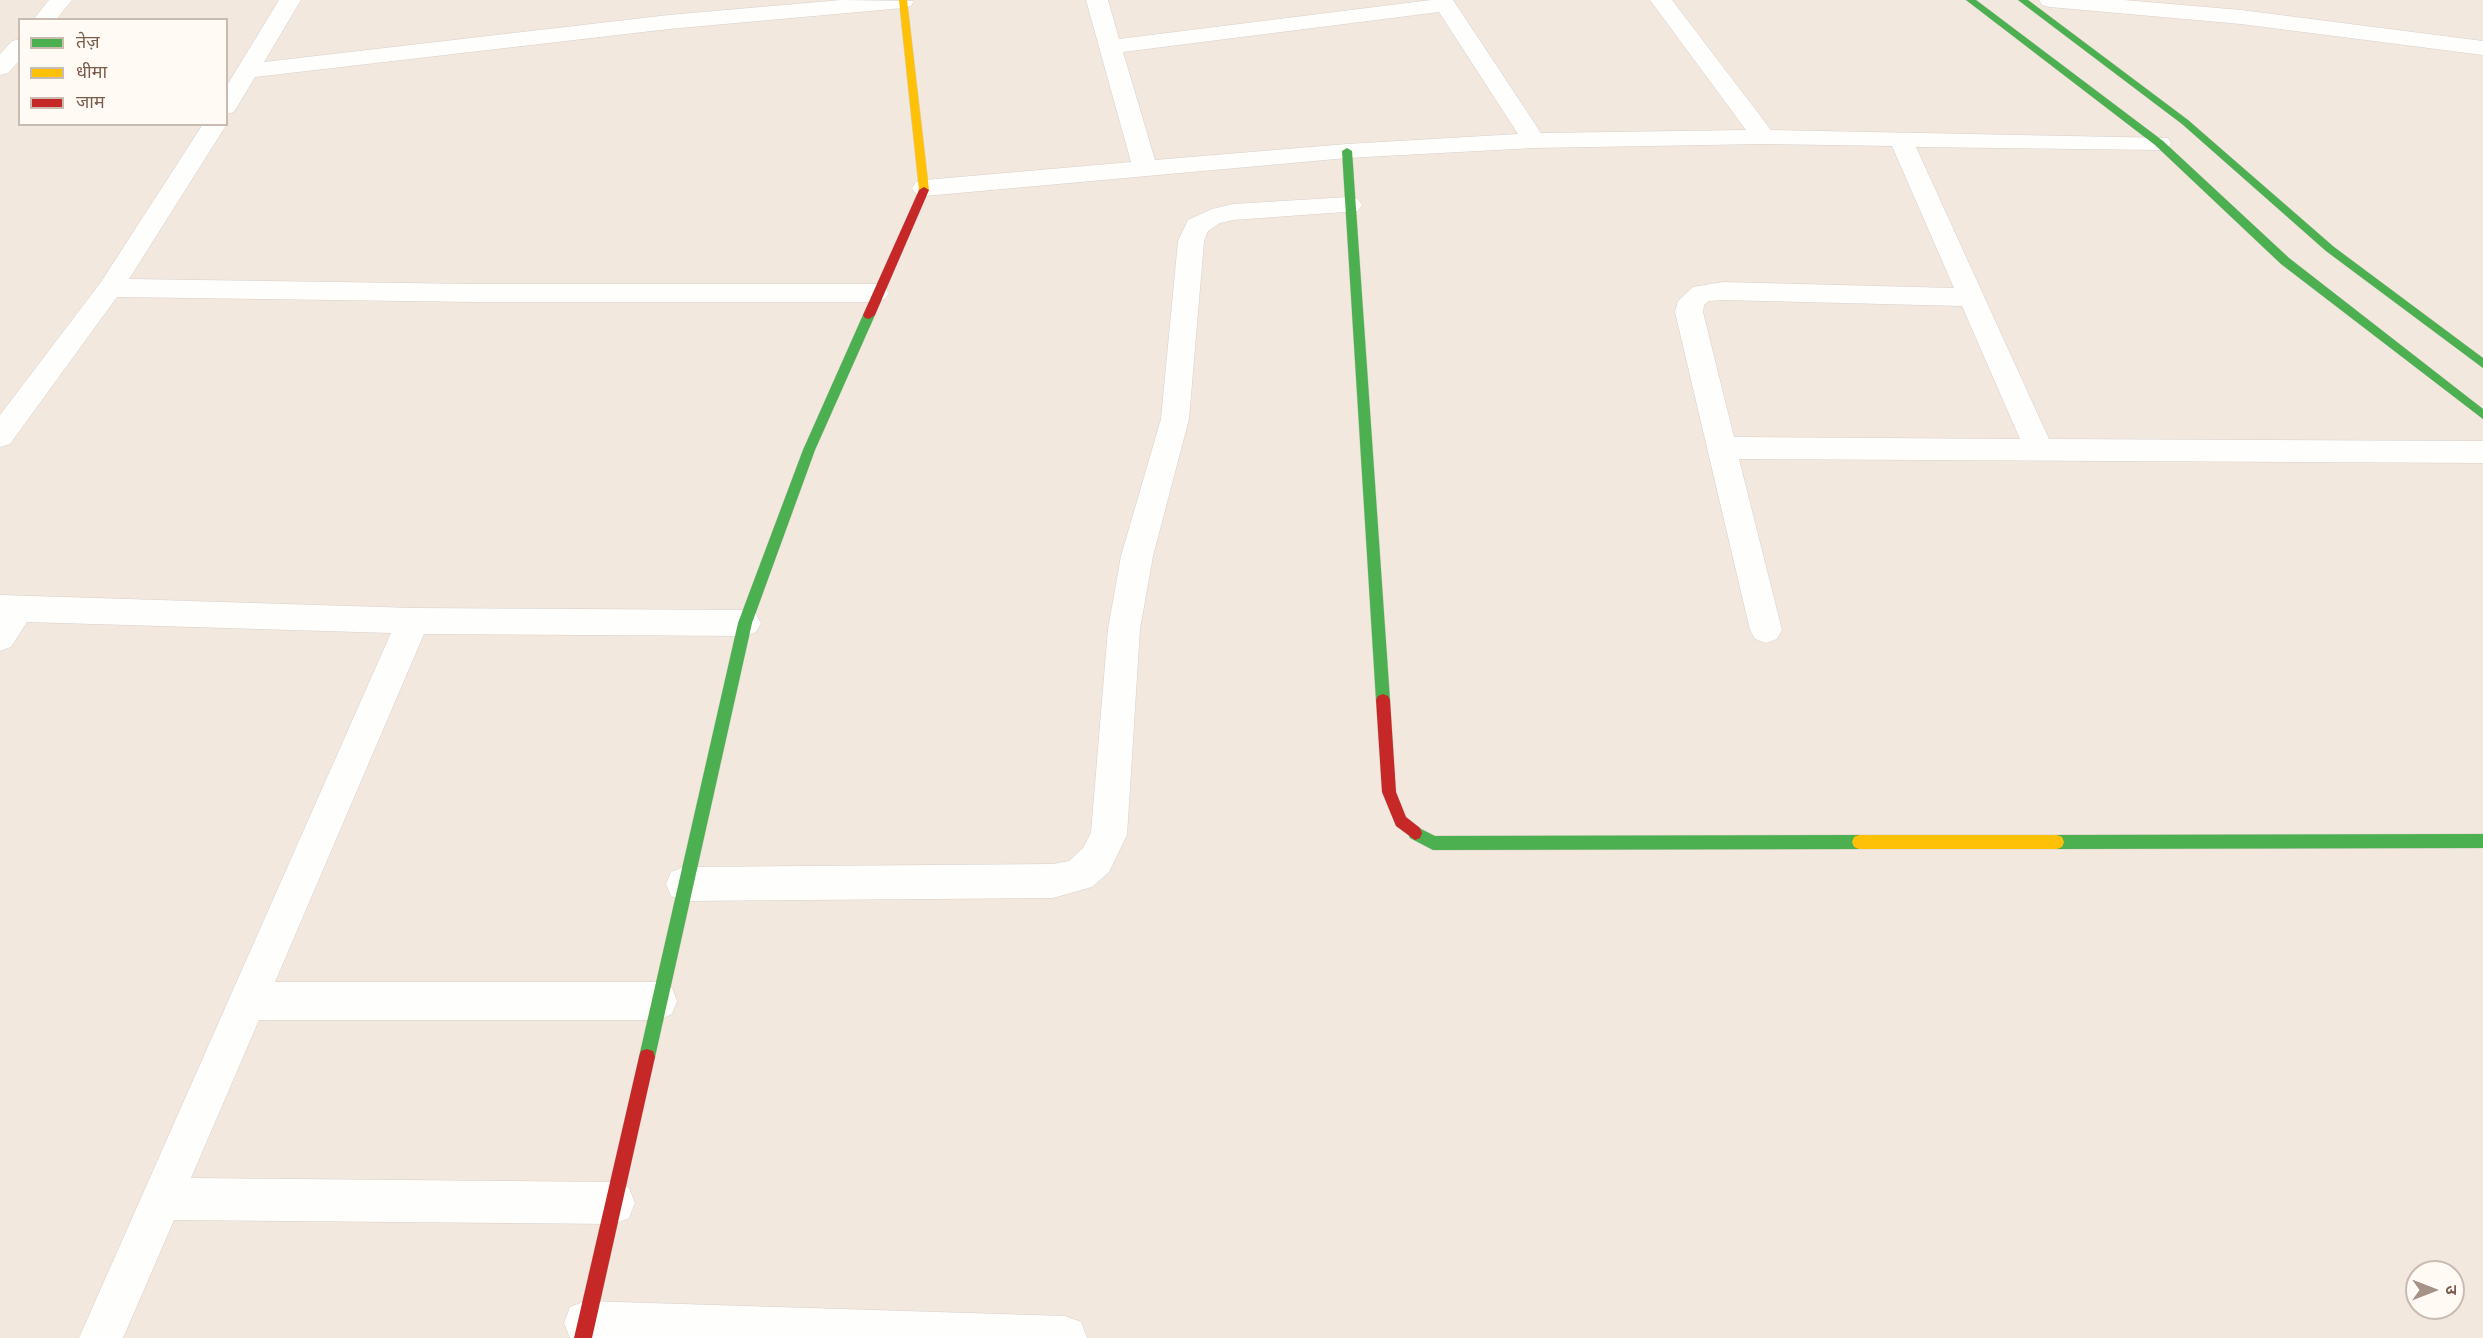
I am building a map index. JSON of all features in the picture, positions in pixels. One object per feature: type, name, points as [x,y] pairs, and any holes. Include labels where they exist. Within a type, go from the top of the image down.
[{"type":"main road","points":[[585,1330],[684,884],[745,623],[809,450],[876,293],[925,188],[903,0]]},
{"type":"main road","points":[[1970,0],[2159,143],[2285,261],[2483,415]]},
{"type":"main road","points":[[2022,0],[2185,122],[2330,249],[2483,364]]},
{"type":"main road","points":[[1347,151],[1349,205],[1359,293],[1389,792],[1401,821],[1417,835],[1433,843],[2483,841]]},
{"type":"street","points":[[46,18],[61,0]]},
{"type":"street","points":[[228,104],[250,71],[290,0]]},
{"type":"street","points":[[250,71],[669,22],[903,0]]},
{"type":"street","points":[[1097,0],[1145,169]]},
{"type":"street","points":[[1660,0],[1764,137]]},
{"type":"street","points":[[2050,0],[2241,17],[2483,48]]},
{"type":"street","points":[[1111,47],[1444,2],[1534,141]]},
{"type":"street","points":[[0,68],[18,48]]},
{"type":"street","points":[[0,436],[110,288],[214,126]]},
{"type":"street","points":[[925,188],[1347,151],[1534,141],[1764,137],[2159,143]]},
{"type":"street","points":[[1901,140],[2039,449]]},
{"type":"street","points":[[684,884],[1053,881],[1079,875],[1096,860],[1109,835],[1124,629],[1137,556],[1176,419],[1191,241],[1197,226],[1212,217],[1233,212],[1349,205]]},
{"type":"street","points":[[110,288],[476,293],[876,293]]},
{"type":"street","points":[[1766,630],[1689,312],[1691,301],[1702,293],[1971,297]]},
{"type":"street","points":[[1722,448],[2483,452]]},
{"type":"street","points":[[0,638],[10,608],[413,621],[745,623]]},
{"type":"street","points":[[101,1338],[413,621]]},
{"type":"street","points":[[248,1001],[658,1001]]},
{"type":"street","points":[[162,1199],[614,1203]]},
{"type":"street","points":[[585,1330],[1065,1338]]},
{"type":"shaded area","points":[[0,0],[2483,0],[2483,1338],[0,1338]]},
{"type":"traffic: fast","points":[[1970,0],[2159,143],[2285,261],[2483,415]]},
{"type":"traffic: fast","points":[[2022,0],[2185,122],[2330,249],[2483,364]]},
{"type":"traffic: fast","points":[[1347,151],[1383,700]]},
{"type":"traffic: fast","points":[[647,1057],[745,623],[809,450],[869,315]]},
{"type":"traffic: fast","points":[[1415,833],[1433,843],[1859,842]]},
{"type":"traffic: fast","points":[[2057,842],[2483,841]]},
{"type":"traffic: slow","points":[[903,0],[924,190]]},
{"type":"traffic: slow","points":[[1859,842],[2057,842]]},
{"type":"traffic: jam","points":[[869,315],[924,190]]},
{"type":"traffic: jam","points":[[1383,700],[1389,792],[1401,821],[1415,833]]},
{"type":"traffic: jam","points":[[583,1338],[647,1057]]}]
